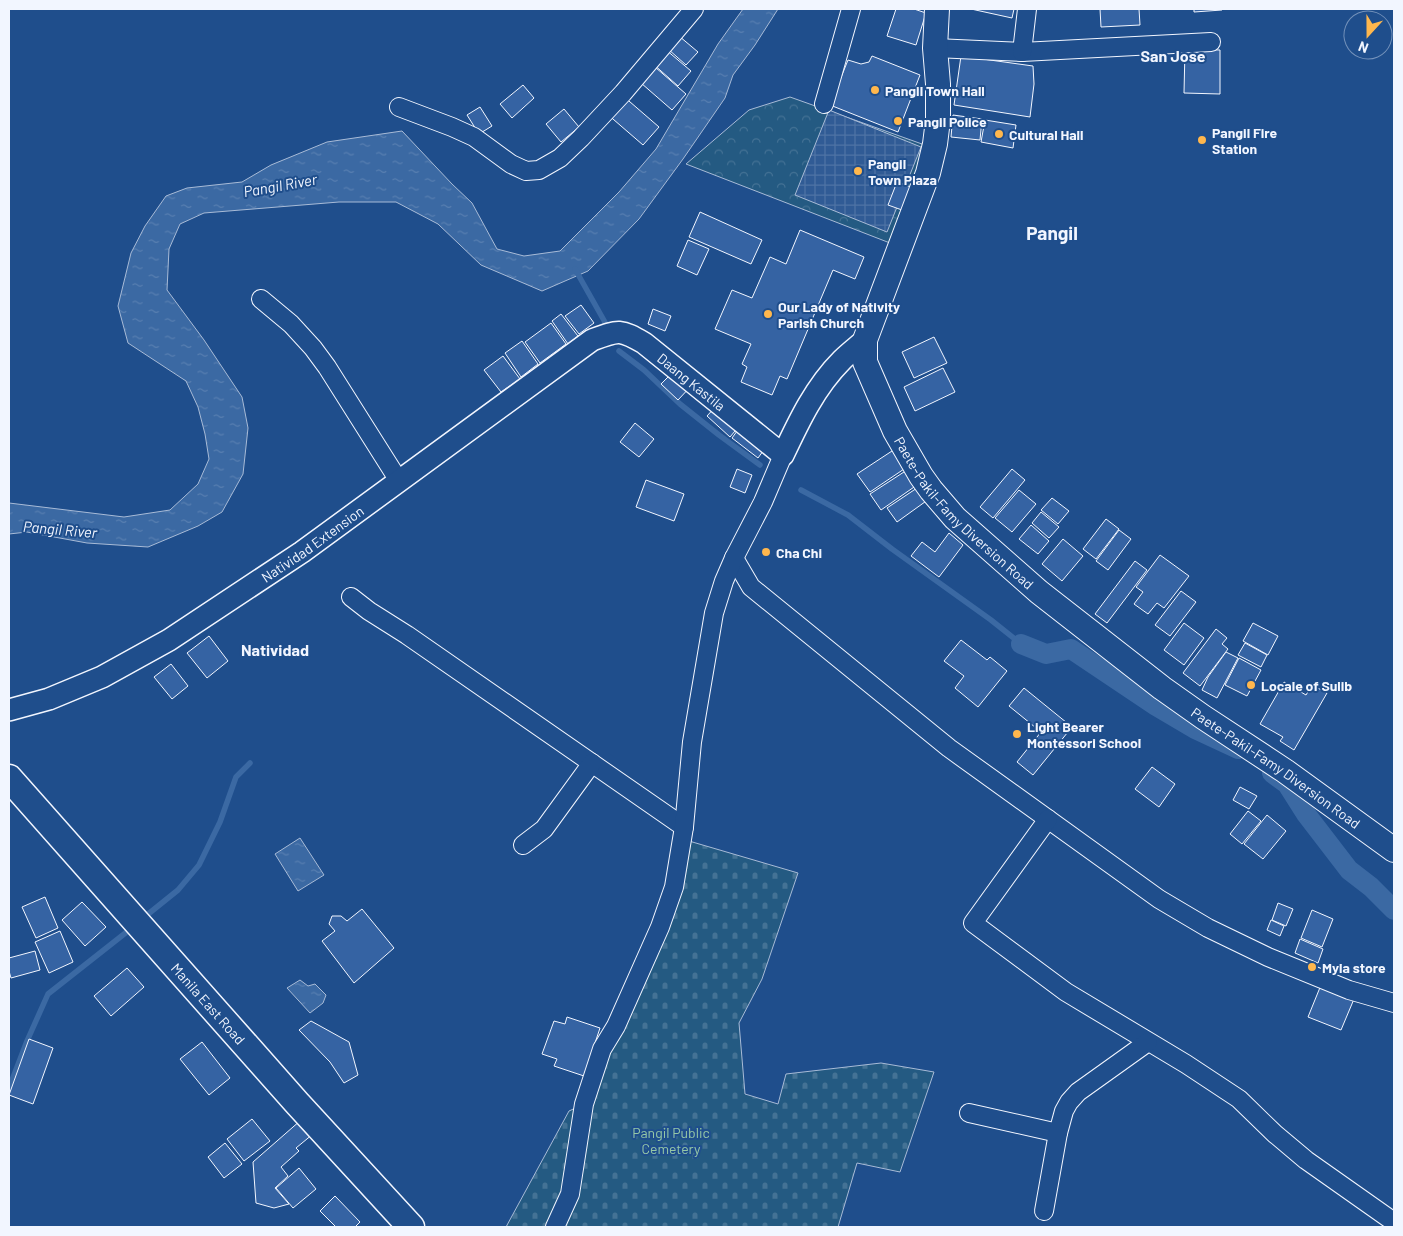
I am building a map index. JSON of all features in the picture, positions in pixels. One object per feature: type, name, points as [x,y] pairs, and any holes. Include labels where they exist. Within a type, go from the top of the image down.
[{"type":"main road","name":"Paete-Pakil-Famy Diversion Road","points":[[938,9],[935,48],[938,120],[935,144],[928,173],[865,340],[865,362],[895,431],[921,476],[955,518],[1039,592],[1162,688],[1285,771],[1394,850]]},
{"type":"main road","name":"Manila East Road","points":[[9,778],[297,1103],[411,1227]]},
{"type":"street","points":[[399,107],[474,137],[511,164],[526,171],[539,170],[560,158],[581,138],[623,93],[694,9]]},
{"type":"street","points":[[824,104],[851,9]]},
{"type":"street","points":[[1022,52],[1028,9]]},
{"type":"street","points":[[935,48],[1022,52],[1211,42]]},
{"type":"street","points":[[261,299],[291,324],[313,348],[399,480]]},
{"type":"street","name":"Daang Kastila","points":[[592,340],[613,332],[627,333],[644,343],[782,455]]},
{"type":"street","name":"Natividad Extension","points":[[9,710],[49,699],[102,677],[169,640],[302,552],[592,340]]},
{"type":"street","points":[[555,1227],[570,1194],[584,1104],[602,1049],[616,1026],[667,910],[674,887],[684,827],[692,742],[706,655],[714,613],[724,580],[762,502],[782,455],[809,402],[828,375],[865,340]]},
{"type":"street","points":[[734,558],[751,587],[949,748],[1159,899],[1208,928],[1268,957],[1349,990],[1394,1003]]},
{"type":"street","points":[[351,597],[684,827]]},
{"type":"street","points":[[523,845],[544,828],[592,763]]},
{"type":"street","points":[[1048,819],[973,923],[1066,992],[1186,1064],[1239,1100],[1306,1160],[1394,1222]]},
{"type":"street","points":[[1044,1211],[1058,1133],[1064,1111],[1069,1102],[1078,1092],[1148,1042]]},
{"type":"street","points":[[969,1114],[1058,1133]]},
{"type":"green space","points":[[790,97],[922,144],[925,150],[890,243],[686,164],[749,110]]},
{"type":"green space","name":"Pangil Public Cemetery","points":[[689,841],[798,873],[762,979],[739,1023],[745,1094],[778,1104],[786,1074],[881,1063],[934,1072],[900,1172],[857,1163],[838,1227],[506,1227],[569,1111],[593,1100],[611,1047]]},
{"type":"shaded area","name":"Pangil Town Plaza","points":[[829,110],[921,147],[887,232],[795,195]]},
{"type":"water","name":"Pangil River","points":[[743,9],[778,9],[733,75],[725,98],[683,159],[639,219],[588,271],[542,291],[481,265],[438,224],[396,202],[339,202],[204,213],[180,224],[169,249],[167,290],[204,340],[242,397],[248,428],[243,474],[222,512],[198,526],[148,547],[87,543],[27,532],[9,534],[9,503],[124,517],[170,510],[198,484],[209,459],[198,407],[186,381],[128,343],[118,306],[131,253],[145,226],[166,196],[187,188],[242,182],[271,165],[327,142],[402,131],[472,203],[497,249],[524,256],[560,251],[619,192],[656,149],[718,44]]},
{"type":"water","points":[[300,838],[324,875],[298,891],[275,854]]},
{"type":"water","points":[[300,980],[308,986],[315,984],[326,995],[323,1003],[310,1013],[287,988]]},
{"type":"building","points":[[896,9],[914,9],[926,13],[916,45],[887,36]]},
{"type":"building","points":[[971,9],[1014,9],[1012,18]]},
{"type":"building","points":[[1100,9],[1139,9],[1140,25],[1101,27]]},
{"type":"building","points":[[1194,9],[1222,9],[1222,10],[1194,12]]},
{"type":"building","points":[[679,36],[698,52],[686,65],[668,49]]},
{"type":"building","points":[[665,49],[691,71],[678,86],[652,63]]},
{"type":"building","points":[[1185,49],[1220,50],[1220,94],[1184,93]]},
{"type":"building","name":"Pangil Town Hall","points":[[872,56],[920,75],[898,132],[830,105],[848,60],[861,64],[869,62]]},
{"type":"building","points":[[961,56],[1033,66],[1034,84],[1030,117],[954,105]]},
{"type":"building","points":[[655,67],[686,94],[672,110],[641,83]]},
{"type":"building","points":[[523,85],[534,98],[512,118],[500,104]]},
{"type":"building","points":[[622,95],[659,127],[643,145],[606,113]]},
{"type":"building","points":[[480,107],[492,126],[479,134],[467,115]]},
{"type":"building","points":[[564,109],[579,127],[561,142],[546,124]]},
{"type":"building","points":[[953,115],[982,119],[980,140],[951,137]]},
{"type":"building","name":"Cultural Hall","points":[[985,120],[1016,125],[1013,148],[981,142]]},
{"type":"building","points":[[897,182],[911,187],[902,210],[888,205]]},
{"type":"building","points":[[700,212],[762,240],[751,264],[689,237]]},
{"type":"building","name":"Our Lady of Nativity Parish Church","points":[[800,230],[864,257],[855,279],[833,270],[787,379],[780,376],[772,395],[741,382],[747,367],[742,364],[751,344],[715,329],[732,290],[752,298],[770,257],[786,264]]},
{"type":"building","points":[[688,240],[709,249],[697,275],[677,266]]},
{"type":"building","points":[[581,305],[594,323],[579,334],[565,316]]},
{"type":"building","points":[[653,309],[671,316],[665,331],[648,324]]},
{"type":"building","points":[[561,314],[578,336],[568,344],[552,321]]},
{"type":"building","points":[[551,323],[566,344],[540,363],[525,342]]},
{"type":"building","points":[[934,337],[947,363],[914,378],[902,352]]},
{"type":"building","points":[[522,341],[538,364],[521,377],[505,353]]},
{"type":"building","points":[[503,356],[520,379],[501,392],[484,370]]},
{"type":"building","points":[[943,368],[955,392],[915,411],[904,387]]},
{"type":"building","points":[[675,370],[692,385],[678,400],[661,384]]},
{"type":"building","points":[[717,405],[740,425],[730,437],[707,416]]},
{"type":"building","points":[[635,423],[654,439],[639,457],[620,442]]},
{"type":"building","points":[[740,427],[766,447],[758,458],[732,438]]},
{"type":"building","points":[[895,449],[907,467],[870,492],[857,474]]},
{"type":"building","points":[[737,469],[752,475],[745,493],[730,487]]},
{"type":"building","points":[[1012,469],[1025,480],[993,518],[980,507]]},
{"type":"building","points":[[907,470],[917,485],[881,510],[870,494]]},
{"type":"building","points":[[646,480],[684,494],[674,521],[636,507]]},
{"type":"building","points":[[920,486],[929,499],[897,522],[887,508]]},
{"type":"building","points":[[1019,490],[1036,504],[1012,532],[995,518]]},
{"type":"building","points":[[1052,498],[1069,511],[1058,524],[1041,510]]},
{"type":"building","points":[[1041,512],[1059,527],[1049,538],[1032,523]]},
{"type":"building","points":[[1106,519],[1119,529],[1096,559],[1083,549]]},
{"type":"building","points":[[1031,525],[1049,541],[1038,554],[1019,539]]},
{"type":"building","points":[[1119,530],[1131,539],[1108,570],[1096,561]]},
{"type":"building","points":[[949,533],[963,545],[939,577],[911,556],[922,542],[935,552]]},
{"type":"building","points":[[1063,539],[1083,556],[1062,581],[1042,564]]},
{"type":"building","points":[[1160,555],[1189,576],[1164,608],[1157,603],[1148,614],[1134,604],[1143,592],[1136,587]]},
{"type":"building","points":[[1135,561],[1147,570],[1107,623],[1095,614]]},
{"type":"building","points":[[1181,591],[1196,602],[1170,636],[1155,625]]},
{"type":"building","points":[[1184,623],[1204,638],[1184,665],[1164,650]]},
{"type":"building","points":[[1253,623],[1278,636],[1268,655],[1243,641]]},
{"type":"building","points":[[1216,629],[1227,638],[1222,644],[1228,649],[1200,686],[1183,673]]},
{"type":"building","points":[[209,636],[228,661],[207,678],[187,653]]},
{"type":"building","points":[[961,640],[987,660],[990,657],[1007,671],[978,707],[955,688],[964,676],[944,661]]},
{"type":"building","points":[[1245,643],[1267,655],[1261,667],[1238,655]]},
{"type":"building","points":[[1226,652],[1238,658],[1217,698],[1202,690],[1208,677]]},
{"type":"building","points":[[1239,658],[1261,670],[1247,696],[1225,685]]},
{"type":"building","points":[[171,664],[188,686],[172,699],[154,677]]},
{"type":"building","points":[[1284,682],[1306,695],[1312,685],[1327,693],[1294,750],[1280,741],[1283,737],[1260,724]]},
{"type":"building","points":[[1024,688],[1072,727],[1033,775],[1017,762],[1041,732],[1009,706]]},
{"type":"building","points":[[1152,767],[1175,784],[1159,807],[1135,789]]},
{"type":"building","points":[[1240,787],[1257,796],[1249,809],[1233,800]]},
{"type":"building","points":[[1248,811],[1261,821],[1242,844],[1230,834]]},
{"type":"building","points":[[1267,815],[1286,831],[1263,859],[1244,844]]},
{"type":"building","points":[[45,897],[58,928],[36,938],[22,907]]},
{"type":"building","points":[[82,902],[106,927],[85,946],[62,920]]},
{"type":"building","points":[[1278,903],[1293,909],[1286,926],[1272,920]]},
{"type":"building","points":[[362,909],[394,948],[354,983],[322,941],[335,931],[329,924],[332,916],[341,916],[347,921]]},
{"type":"building","points":[[1312,910],[1333,919],[1322,947],[1301,938]]},
{"type":"building","points":[[1271,920],[1284,926],[1280,936],[1267,930]]},
{"type":"building","points":[[60,931],[73,962],[49,973],[35,942]]},
{"type":"building","points":[[1300,939],[1323,949],[1318,963],[1295,953]]},
{"type":"building","points":[[35,951],[40,970],[11,978],[9,958]]},
{"type":"building","points":[[127,968],[144,987],[111,1016],[94,996]]},
{"type":"building","points":[[1321,985],[1354,999],[1341,1030],[1308,1017]]},
{"type":"building","points":[[567,1017],[600,1028],[584,1076],[554,1066],[557,1059],[542,1054],[554,1021],[565,1024]]},
{"type":"building","points":[[311,1021],[349,1042],[358,1075],[344,1083],[330,1062],[299,1030]]},
{"type":"building","points":[[29,1039],[53,1048],[33,1104],[9,1095]]},
{"type":"building","points":[[202,1042],[230,1078],[209,1095],[180,1059]]},
{"type":"building","points":[[252,1119],[270,1141],[244,1161],[227,1139]]},
{"type":"building","points":[[301,1120],[313,1134],[296,1148],[299,1151],[281,1167],[288,1176],[275,1188],[289,1204],[274,1208],[256,1203],[253,1162]]},
{"type":"building","points":[[225,1143],[242,1164],[224,1178],[208,1157]]},
{"type":"building","points":[[299,1168],[316,1189],[293,1208],[276,1188]]},
{"type":"building","points":[[335,1196],[360,1222],[355,1227],[336,1227],[320,1211]]},
{"type":"waterway","points":[[575,269],[606,324]]},
{"type":"waterway","points":[[619,351],[644,370],[680,404],[760,465]]},
{"type":"waterway","points":[[801,490],[848,515],[1021,644]]},
{"type":"waterway","points":[[1021,644],[1046,654],[1071,649],[1156,706],[1195,729],[1238,749]]},
{"type":"waterway","points":[[142,919],[178,890],[199,865],[220,822],[236,777],[250,763]]},
{"type":"waterway","points":[[1272,773],[1287,784],[1306,814],[1349,870],[1371,887],[1394,910]]},
{"type":"waterway","points":[[9,1088],[48,994],[133,927]]},
{"type":"place","name":"Pangil Town Hall","points":[[875,90]]},
{"type":"place","name":"Pangil Police","points":[[898,121]]},
{"type":"place","name":"Cultural Hall","points":[[999,134]]},
{"type":"place","name":"Pangil Fire Station","points":[[1202,140]]},
{"type":"place","name":"Pangil Town Plaza","points":[[858,171]]},
{"type":"place","name":"Our Lady of Nativity Parish Church","points":[[768,314]]},
{"type":"place","name":"Cha Chi","points":[[766,552]]},
{"type":"place","name":"Locale of Sulib","points":[[1251,685]]},
{"type":"place","name":"Light Bearer Montessori School","points":[[1017,734]]},
{"type":"place","name":"Myla store","points":[[1312,967]]},
{"type":"district","name":"San Jose","points":[[1173,55]]},
{"type":"district","name":"Pangil","points":[[1052,232]]},
{"type":"district","name":"Natividad","points":[[275,649]]}]
